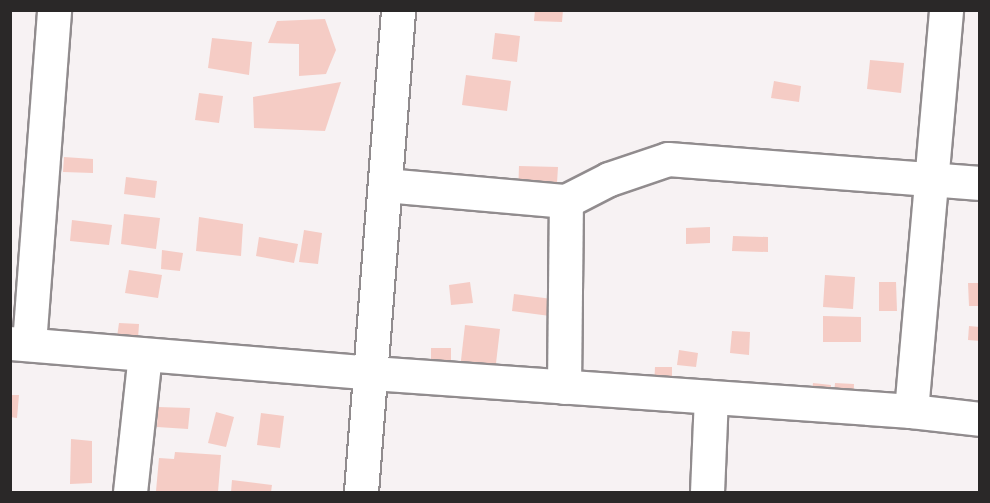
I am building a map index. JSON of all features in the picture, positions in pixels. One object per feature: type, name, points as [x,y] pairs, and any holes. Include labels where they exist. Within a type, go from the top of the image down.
[{"type":"street","points":[[54,10],[20,344],[372,374],[912,411],[980,419]]},
{"type":"street","points":[[361,492],[372,374],[398,10]]},
{"type":"street","points":[[912,411],[946,10]]},
{"type":"street","points":[[386,185],[566,201],[609,179],[668,159],[980,183]]},
{"type":"street","points":[[564,387],[566,201]]},
{"type":"street","points":[[130,492],[145,355]]},
{"type":"street","points":[[707,492],[711,397]]},
{"type":"building","points":[[535,10],[563,10],[562,22],[534,21]]},
{"type":"building","points":[[325,19],[336,50],[326,74],[299,76],[299,44],[268,43],[277,21]]},
{"type":"building","points":[[495,33],[520,36],[517,62],[492,59]]},
{"type":"building","points":[[212,38],[252,42],[249,75],[208,68]]},
{"type":"building","points":[[870,60],[904,63],[901,93],[867,89]]},
{"type":"building","points":[[466,75],[511,81],[507,111],[462,105]]},
{"type":"building","points":[[774,81],[801,86],[799,102],[771,98]]},
{"type":"building","points":[[341,82],[325,131],[254,128],[253,97]]},
{"type":"building","points":[[199,93],[223,96],[219,123],[195,120]]},
{"type":"building","points":[[64,157],[93,159],[93,173],[63,172]]},
{"type":"building","points":[[519,166],[558,167],[556,199],[518,197]]},
{"type":"building","points":[[126,177],[157,181],[155,198],[124,194]]},
{"type":"building","points":[[124,214],[160,218],[156,249],[121,244]]},
{"type":"building","points":[[199,217],[243,224],[241,256],[196,251]]},
{"type":"building","points":[[72,220],[112,225],[109,245],[70,241]]},
{"type":"building","points":[[710,227],[710,243],[686,244],[686,228]]},
{"type":"building","points":[[304,230],[322,233],[318,264],[299,262]]},
{"type":"building","points":[[733,236],[768,237],[768,252],[732,251]]},
{"type":"building","points":[[259,237],[298,244],[294,263],[256,256]]},
{"type":"building","points":[[162,250],[183,253],[180,271],[161,269]]},
{"type":"building","points":[[129,270],[162,275],[158,298],[125,293]]},
{"type":"building","points":[[825,275],[855,277],[853,309],[823,307]]},
{"type":"building","points":[[470,282],[473,303],[451,305],[449,285]]},
{"type":"building","points":[[879,282],[896,282],[897,311],[879,311]]},
{"type":"building","points":[[968,283],[980,283],[980,306],[969,306]]},
{"type":"building","points":[[514,294],[552,299],[550,316],[512,311]]},
{"type":"building","points":[[823,316],[861,317],[861,342],[823,342]]},
{"type":"building","points":[[119,323],[139,324],[138,339],[117,337]]},
{"type":"building","points":[[465,325],[500,329],[495,372],[460,369]]},
{"type":"building","points":[[969,326],[980,327],[980,341],[968,340]]},
{"type":"building","points":[[732,331],[750,332],[749,355],[730,353]]},
{"type":"building","points":[[431,348],[451,348],[451,365],[431,364]]},
{"type":"building","points":[[679,350],[698,353],[696,367],[677,365]]},
{"type":"building","points":[[655,367],[672,367],[672,388],[654,387]]},
{"type":"building","points":[[813,383],[831,385],[830,403],[811,401]]},
{"type":"building","points":[[835,383],[854,384],[853,407],[833,406]]},
{"type":"building","points":[[10,395],[19,395],[17,418],[10,417]]},
{"type":"building","points":[[158,407],[190,408],[188,429],[157,427]]},
{"type":"building","points":[[216,412],[234,417],[226,447],[208,443]]},
{"type":"building","points":[[261,413],[284,416],[280,448],[257,445]]},
{"type":"building","points":[[71,439],[92,441],[92,483],[70,484]]},
{"type":"building","points":[[175,452],[221,455],[218,492],[156,491],[159,458],[174,459]]},
{"type":"building","points":[[232,480],[272,485],[271,492],[231,492]]}]
